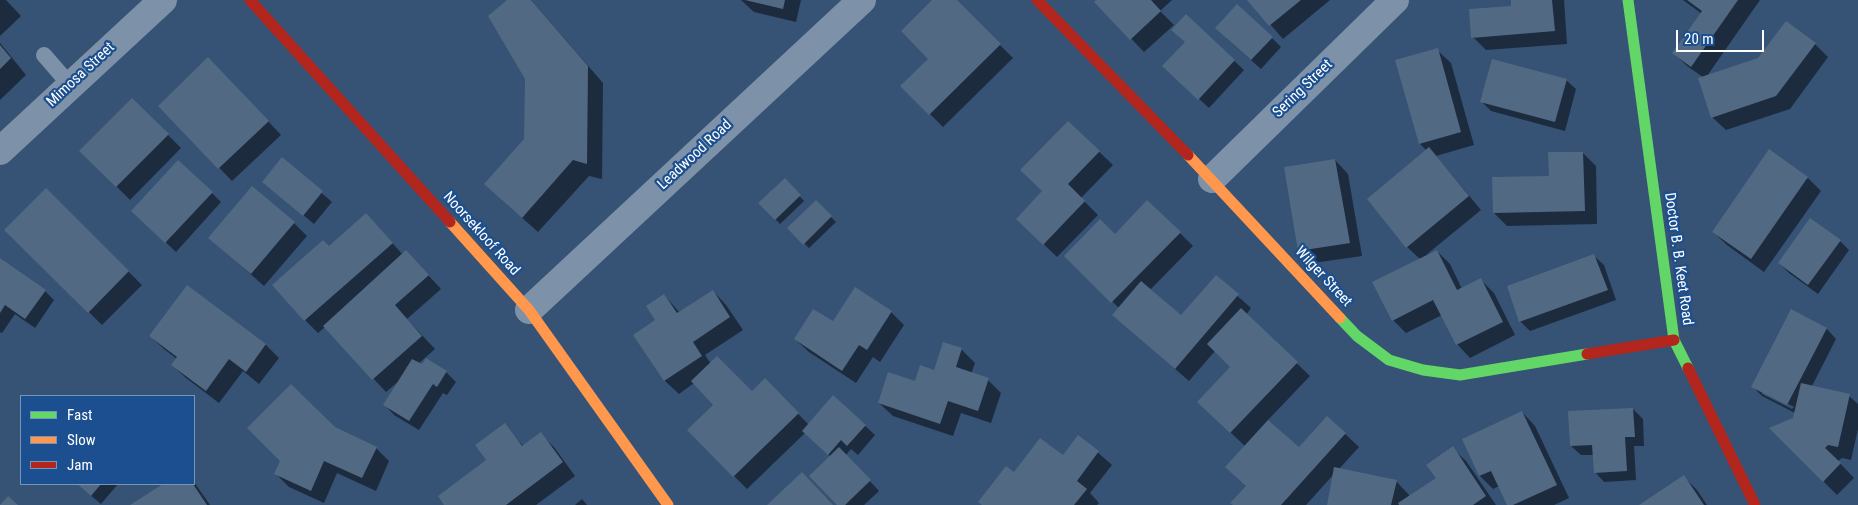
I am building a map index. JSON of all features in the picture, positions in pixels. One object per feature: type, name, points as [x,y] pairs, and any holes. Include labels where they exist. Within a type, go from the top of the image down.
[{"type":"street","name":"Mimosa Street","points":[[0,151],[163,0]]},
{"type":"street","name":"Noorsekloof Road","points":[[250,0],[528,310],[668,505]]},
{"type":"street","name":"Leadwood Road","points":[[528,310],[862,0]]},
{"type":"street","name":"Wilger Street","points":[[1037,0],[1212,179],[1357,336],[1389,360],[1423,370],[1460,375],[1674,340]]},
{"type":"street","name":"Sering Street","points":[[1212,179],[1395,0]]},
{"type":"street","name":"Doctor B. B. Keet Road","points":[[1628,0],[1674,340],[1755,505]]},
{"type":"lane","points":[[44,55],[70,85]]},
{"type":"building","points":[[507,0],[531,0],[588,66],[587,164],[573,160],[522,218],[484,184],[524,139],[525,79],[488,16]]},
{"type":"building","points":[[745,0],[785,0],[783,9]]},
{"type":"building","points":[[932,0],[957,0],[1001,44],[929,115],[900,86],[928,59],[901,31]]},
{"type":"building","points":[[1096,0],[1151,0],[1161,11],[1130,40],[1094,2]]},
{"type":"building","points":[[1247,0],[1301,0],[1269,26]]},
{"type":"building","points":[[1511,0],[1552,0],[1555,31],[1471,38],[1469,9],[1511,6]]},
{"type":"building","points":[[1687,0],[1738,0],[1691,67],[1672,53],[1702,11]]},
{"type":"building","points":[[1237,4],[1273,37],[1251,60],[1215,28]]},
{"type":"building","points":[[1186,14],[1235,60],[1198,100],[1162,66],[1185,42],[1171,30]]},
{"type":"building","points":[[1786,21],[1816,43],[1776,96],[1711,118],[1698,78],[1758,58]]},
{"type":"building","points":[[0,45],[11,58],[0,69]]},
{"type":"building","points":[[1438,48],[1461,132],[1419,144],[1395,60]]},
{"type":"building","points":[[208,57],[269,121],[218,169],[158,106]]},
{"type":"building","points":[[1492,59],[1567,79],[1555,122],[1480,102]]},
{"type":"building","points":[[132,98],[169,134],[116,187],[79,151]]},
{"type":"building","points":[[1068,121],[1100,151],[1068,184],[1085,201],[1043,245],[1016,219],[1042,191],[1020,170]]},
{"type":"building","points":[[1429,147],[1469,196],[1406,248],[1367,199]]},
{"type":"building","points":[[1769,149],[1808,177],[1751,259],[1712,232]]},
{"type":"building","points":[[1548,152],[1583,152],[1585,211],[1493,213],[1492,177],[1549,176]]},
{"type":"building","points":[[282,157],[323,191],[303,216],[262,182]]},
{"type":"building","points":[[1335,159],[1350,243],[1298,251],[1284,167]]},
{"type":"building","points":[[178,160],[213,192],[165,243],[131,211]]},
{"type":"building","points":[[785,178],[801,195],[775,220],[758,203]]},
{"type":"building","points":[[252,186],[295,222],[251,274],[208,238]]},
{"type":"building","points":[[46,188],[129,271],[88,313],[4,230]]},
{"type":"building","points":[[816,200],[832,216],[803,245],[787,228]]},
{"type":"building","points":[[1147,200],[1181,232],[1111,303],[1064,256],[1100,219],[1115,234]]},
{"type":"building","points":[[366,213],[393,243],[304,321],[272,285],[323,240],[329,246]]},
{"type":"building","points":[[1810,218],[1841,240],[1808,285],[1778,263]]},
{"type":"building","points":[[406,250],[429,275],[395,305],[422,336],[372,380],[323,326]]},
{"type":"building","points":[[1437,250],[1457,290],[1481,278],[1503,322],[1456,345],[1433,300],[1392,321],[1372,282]]},
{"type":"building","points":[[1594,254],[1608,290],[1519,322],[1507,286]]},
{"type":"building","points":[[0,258],[46,290],[25,319],[5,305],[0,313]]},
{"type":"building","points":[[1216,275],[1239,294],[1175,369],[1112,315],[1141,281],[1181,315]]},
{"type":"building","points":[[187,285],[266,344],[246,372],[229,359],[206,391],[171,365],[177,357],[149,336]]},
{"type":"building","points":[[855,287],[892,311],[867,350],[859,345],[842,371],[794,339],[813,309],[833,321]]},
{"type":"building","points":[[713,290],[730,317],[693,342],[702,356],[664,381],[633,335],[655,320],[646,306],[664,294],[677,313]]},
{"type":"building","points":[[1241,308],[1298,362],[1230,433],[1197,402],[1230,367],[1207,344]]},
{"type":"building","points":[[1791,309],[1827,328],[1787,405],[1751,387]]},
{"type":"building","points":[[943,342],[962,348],[956,367],[989,378],[978,411],[948,401],[940,424],[878,403],[888,372],[915,381],[920,365],[934,370]]},
{"type":"building","points":[[717,356],[752,391],[765,378],[799,413],[733,477],[687,430],[713,405],[691,381]]},
{"type":"building","points":[[426,358],[447,371],[437,387],[433,384],[409,421],[383,405],[412,359],[422,364]]},
{"type":"building","points":[[1801,383],[1850,394],[1838,447],[1828,445],[1825,448],[1841,463],[1823,482],[1769,428],[1793,418]]},
{"type":"building","points":[[291,384],[335,427],[377,447],[362,478],[324,461],[311,491],[274,474],[280,461],[247,428]]},
{"type":"building","points":[[833,395],[866,425],[847,446],[841,440],[828,455],[802,431]]},
{"type":"building","points":[[1633,408],[1635,437],[1625,437],[1627,471],[1594,473],[1592,445],[1570,446],[1568,411]]},
{"type":"building","points":[[1522,411],[1557,485],[1513,505],[1507,505],[1491,471],[1479,476],[1462,439]]},
{"type":"building","points":[[1327,416],[1346,433],[1281,505],[1233,505],[1230,503],[1246,486],[1225,467],[1268,420],[1299,447]]},
{"type":"building","points":[[505,423],[522,446],[541,432],[563,462],[506,505],[444,505],[438,496],[486,460],[475,445]]},
{"type":"building","points":[[1078,435],[1099,451],[1077,481],[1087,489],[1074,505],[982,505],[978,502],[1006,466],[1014,472],[1040,438],[1063,455]]},
{"type":"building","points":[[1453,446],[1486,496],[1473,505],[1399,505],[1398,503],[1436,478],[1426,465]]},
{"type":"building","points":[[839,447],[871,480],[845,505],[837,505],[809,476]]},
{"type":"building","points":[[1334,467],[1397,480],[1391,505],[1327,505]]},
{"type":"building","points":[[802,472],[833,505],[767,505]]},
{"type":"building","points":[[1684,475],[1704,505],[1639,505]]},
{"type":"building","points":[[78,485],[100,485],[91,496]]},
{"type":"building","points":[[161,485],[194,485],[207,505],[130,505]]},
{"type":"building","points":[[8,496],[18,505],[0,505]]},
{"type":"traffic: fast","points":[[1628,0],[1674,340],[1688,368]]},
{"type":"traffic: fast","points":[[1340,318],[1357,336],[1389,360],[1423,370],[1460,375],[1587,354]]},
{"type":"traffic: slow","points":[[1188,155],[1340,318]]},
{"type":"traffic: slow","points":[[450,222],[529,310],[668,505]]},
{"type":"traffic: jam","points":[[250,0],[450,222]]},
{"type":"traffic: jam","points":[[1037,0],[1188,155]]},
{"type":"traffic: jam","points":[[1587,354],[1674,340]]},
{"type":"traffic: jam","points":[[1688,368],[1755,505]]}]
